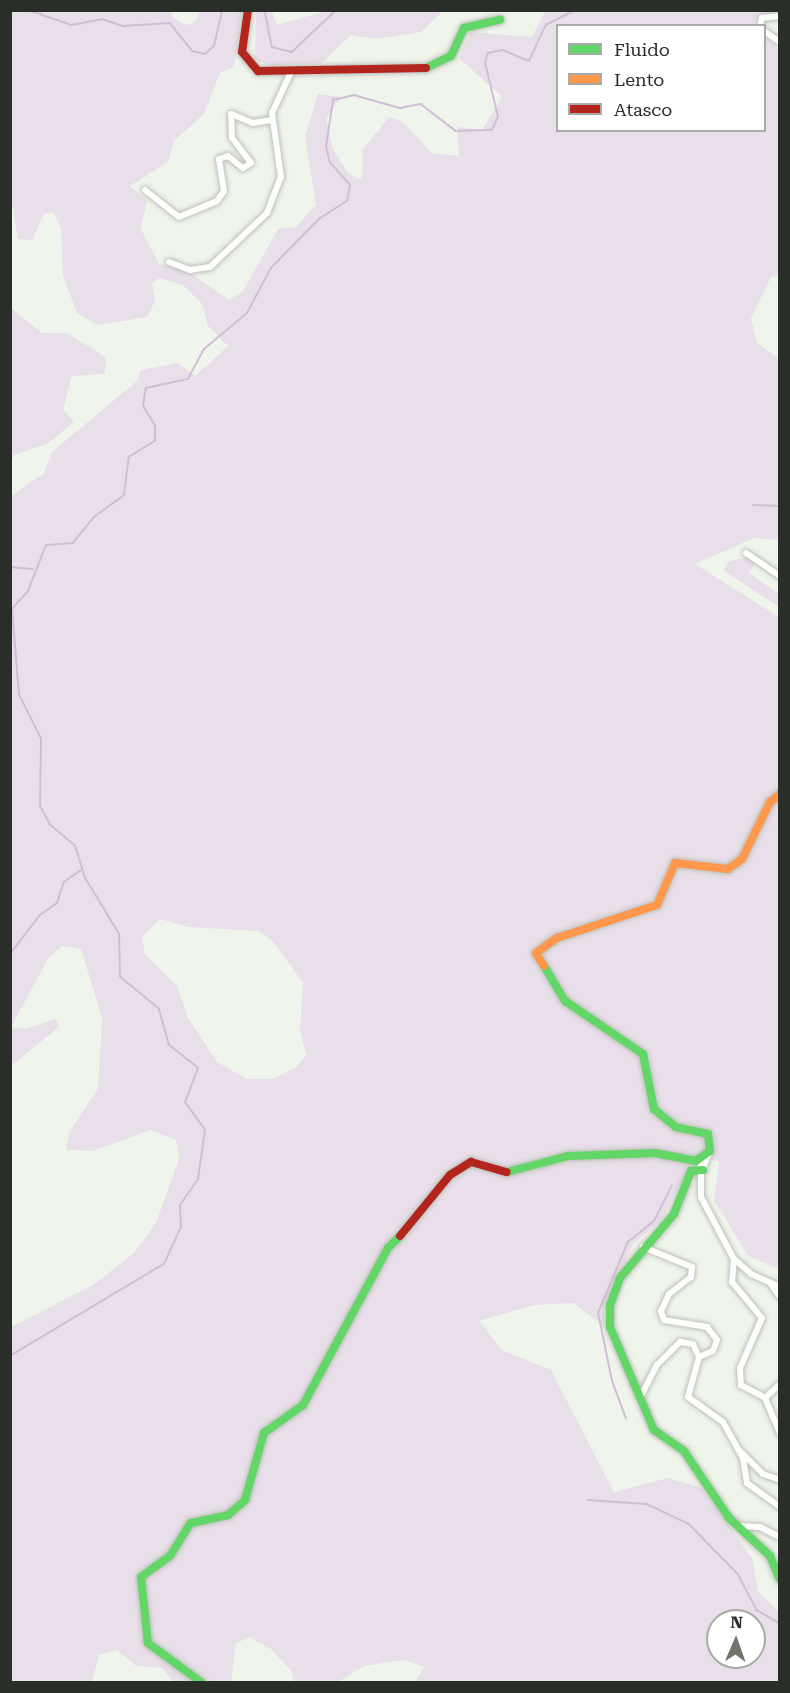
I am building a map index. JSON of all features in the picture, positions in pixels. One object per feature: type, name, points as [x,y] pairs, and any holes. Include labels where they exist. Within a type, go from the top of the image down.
[{"type":"street","points":[[248,10],[242,52],[258,71],[434,68],[451,56],[464,28],[500,20]]},
{"type":"street","points":[[760,24],[780,16]]},
{"type":"street","points":[[766,32],[780,42]]},
{"type":"street","points":[[169,262],[190,270],[210,267],[267,213],[281,177],[272,120],[292,70]]},
{"type":"street","points":[[145,190],[179,217],[217,201],[224,191],[219,159],[228,156],[243,168],[251,162],[232,138],[231,114],[253,123],[272,120]]},
{"type":"street","points":[[746,553],[780,576]]},
{"type":"street","points":[[780,794],[770,802],[742,859],[728,869],[675,863],[657,905],[558,938],[536,953],[565,1001],[596,1017],[643,1054],[648,1100],[654,1109],[675,1128],[708,1134],[710,1151],[697,1169],[674,1214],[643,1246],[620,1278],[610,1321],[654,1430],[684,1451],[738,1526],[758,1541],[780,1579]]},
{"type":"street","points":[[201,1683],[148,1643],[141,1577],[170,1556],[191,1523],[228,1515],[245,1500],[264,1433],[303,1405],[388,1248],[425,1212],[450,1175],[471,1162],[505,1173],[574,1155],[655,1153],[685,1160],[697,1169],[700,1193],[735,1259],[780,1287]]},
{"type":"street","points":[[643,1246],[692,1267],[689,1281],[669,1294],[661,1311],[669,1323],[713,1330],[713,1351],[699,1357]]},
{"type":"street","points":[[735,1259],[732,1282],[762,1318],[740,1368],[741,1385],[765,1398],[780,1434]]},
{"type":"street","points":[[770,1282],[780,1297]]},
{"type":"street","points":[[641,1396],[657,1365],[680,1342],[693,1344],[699,1357],[688,1397],[719,1419],[738,1448],[763,1474],[780,1480]]},
{"type":"street","points":[[765,1398],[780,1384]]},
{"type":"street","points":[[738,1448],[747,1483],[780,1507]]},
{"type":"street","points":[[738,1526],[760,1527],[780,1537]]},
{"type":"shaded area","points":[[11,11],[171,11],[173,18],[186,25],[195,22],[200,11],[242,11],[234,67],[220,73],[204,114],[174,141],[168,162],[130,186],[147,201],[141,229],[159,264],[182,267],[229,300],[243,291],[278,229],[296,227],[316,205],[305,136],[318,94],[341,97],[326,119],[333,149],[348,173],[362,180],[363,149],[389,117],[403,122],[432,153],[459,156],[457,127],[482,130],[502,97],[459,58],[471,32],[532,37],[545,11],[779,11],[759,16],[754,24],[556,24],[556,132],[766,132],[766,38],[779,50],[779,276],[771,277],[751,318],[757,343],[779,358],[779,540],[754,538],[695,564],[779,617],[779,1269],[748,1256],[714,1200],[719,1162],[700,1156],[694,1158],[661,1220],[633,1244],[604,1311],[604,1326],[573,1303],[534,1305],[479,1321],[502,1350],[551,1370],[614,1492],[668,1478],[702,1488],[752,1558],[758,1592],[779,1612],[779,1682],[415,1682],[424,1667],[404,1660],[364,1666],[338,1682],[294,1682],[292,1672],[271,1649],[248,1637],[236,1644],[231,1682],[174,1682],[162,1668],[136,1666],[117,1650],[99,1655],[92,1682],[11,1682],[11,1327],[93,1285],[134,1253],[156,1223],[179,1159],[176,1140],[151,1130],[93,1151],[66,1150],[69,1133],[98,1088],[102,1018],[81,949],[62,946],[49,957],[11,1027],[11,496],[43,474],[53,451],[137,381],[141,370],[178,363],[195,376],[228,346],[208,326],[202,304],[184,286],[160,278],[152,283],[155,301],[147,317],[98,325],[77,313],[63,276],[61,227],[53,212],[44,214],[32,240],[18,239],[10,191]],"holes":[[[160,919],[188,927],[258,931],[272,940],[303,983],[300,1029],[306,1055],[295,1068],[272,1079],[247,1079],[217,1062],[188,1018],[177,986],[145,954],[142,937]]]},
{"type":"shaded area","points":[[256,11],[272,11],[277,25],[326,11],[443,11],[421,32],[376,39],[351,35],[322,63],[270,66],[255,59]]},
{"type":"shaded area","points":[[11,308],[42,333],[67,333],[106,357],[105,374],[72,376],[63,410],[74,422],[47,444],[14,455],[11,462]]},
{"type":"shaded area","points":[[747,557],[756,562],[749,573],[779,594],[779,607],[724,571],[728,562]]},
{"type":"shaded area","points":[[56,1019],[59,1027],[11,1066],[11,1027],[26,1029]]},
{"type":"waterway","points":[[28,10],[72,25],[102,19],[123,26],[170,23],[193,51],[205,54],[214,46],[222,10]]},
{"type":"waterway","points":[[265,10],[272,47],[292,52],[336,10]]},
{"type":"waterway","points":[[10,1356],[164,1264],[181,1227],[180,1205],[198,1179],[205,1130],[185,1102],[198,1068],[169,1045],[159,1009],[120,977],[119,934],[85,878],[75,846],[50,825],[40,806],[41,739],[19,695],[12,609],[28,591],[46,545],[73,543],[94,517],[124,495],[129,457],[155,441],[155,426],[143,406],[146,388],[188,379],[204,349],[247,313],[271,268],[319,219],[347,201],[350,185],[330,163],[326,147],[333,100],[354,95],[400,108],[421,104],[456,131],[492,130],[498,117],[485,63],[488,53],[503,50],[529,61],[546,25],[575,10]]},
{"type":"waterway","points":[[753,505],[780,506]]},
{"type":"waterway","points":[[10,567],[33,569]]},
{"type":"waterway","points":[[10,954],[40,915],[57,903],[64,882],[81,870]]},
{"type":"waterway","points":[[626,1419],[612,1381],[598,1313],[628,1242],[654,1221],[672,1186]]},
{"type":"waterway","points":[[588,1500],[647,1504],[689,1524],[738,1574],[757,1610],[780,1624]]},
{"type":"traffic: fast","points":[[426,68],[451,56],[464,28],[500,20]]},
{"type":"traffic: fast","points":[[507,1172],[568,1156],[655,1153],[696,1161],[710,1151],[708,1134],[676,1127],[654,1109],[643,1054],[565,1001],[544,966]]},
{"type":"traffic: fast","points":[[703,1170],[691,1171],[674,1214],[620,1278],[610,1305],[610,1327],[654,1430],[684,1451],[729,1518],[770,1556],[780,1579]]},
{"type":"traffic: fast","points":[[201,1682],[148,1643],[141,1577],[170,1556],[191,1523],[228,1515],[245,1500],[264,1433],[303,1405],[388,1248],[400,1236]]},
{"type":"traffic: slow","points":[[544,966],[536,953],[557,938],[657,905],[675,863],[728,869],[742,859],[770,802],[780,794]]},
{"type":"traffic: jam","points":[[248,10],[242,52],[258,71],[426,68]]},
{"type":"traffic: jam","points":[[400,1236],[450,1175],[471,1162],[507,1172]]}]
